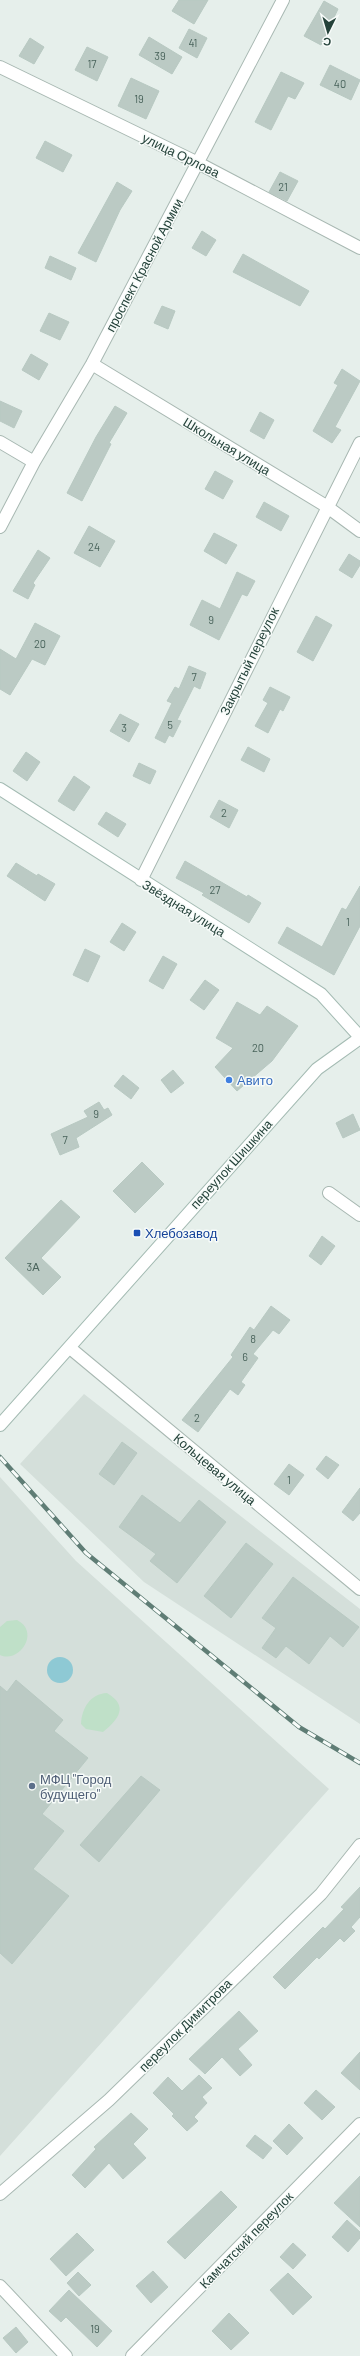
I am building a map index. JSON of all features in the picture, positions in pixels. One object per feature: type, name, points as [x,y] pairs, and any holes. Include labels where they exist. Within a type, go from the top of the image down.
[{"type":"street","name":"проспект Красной Армии","points":[[0,526],[34,462],[92,364],[282,0]]},
{"type":"street","name":"улица Орлова","points":[[0,67],[198,163],[360,248]]},
{"type":"street","name":"Школьная улица","points":[[92,364],[326,506],[360,531]]},
{"type":"street","points":[[0,442],[34,462]]},
{"type":"street","name":"Закрытый переулок","points":[[140,880],[326,506],[360,443]]},
{"type":"street","name":"Звёздная улица","points":[[0,789],[140,880],[321,994],[360,1038]]},
{"type":"street","name":"переулок Шишкина","points":[[0,1426],[317,1069],[360,1038]]},
{"type":"street","points":[[329,1193],[360,1216]]},
{"type":"street","name":"Кольцевая улица","points":[[70,1348],[360,1589]]},
{"type":"street","name":"переулок Димитрова","points":[[0,2194],[109,2100],[321,1894],[360,1845]]},
{"type":"street","name":"Камчатский переулок","points":[[132,2356],[360,2124]]},
{"type":"street","points":[[0,2286],[66,2356]]},
{"type":"shaded area","points":[[84,1394],[360,1609],[360,1724],[144,1582],[20,1464]]},
{"type":"shaded area","points":[[0,1477],[76,1561],[329,1789],[0,2156]]},
{"type":"green space","points":[[17,1620],[24,1625],[27,1632],[25,1645],[14,1655],[7,1657],[0,1655],[0,1627],[7,1621]]},
{"type":"green space","points":[[107,1693],[118,1703],[120,1708],[117,1717],[103,1732],[86,1729],[81,1724],[85,1707],[96,1696]]},
{"type":"water","points":[[60,1657],[69,1661],[73,1670],[69,1679],[60,1683],[51,1679],[47,1670],[51,1661]]},
{"type":"building","points":[[179,0],[208,0],[194,24],[172,11]]},
{"type":"building","points":[[324,1],[338,9],[321,45],[304,36]]},
{"type":"building","points":[[189,29],[207,38],[197,58],[179,48]]},
{"type":"building","points":[[149,37],[182,57],[172,74],[139,55]]},
{"type":"building","points":[[30,38],[44,47],[34,64],[19,56]]},
{"type":"building","points":[[87,47],[108,57],[97,81],[75,70]]},
{"type":"building","points":[[330,65],[360,80],[351,100],[320,85]]},
{"type":"building","points":[[281,72],[304,83],[295,99],[288,96],[271,130],[255,122]]},
{"type":"building","points":[[131,78],[159,91],[146,119],[118,106]]},
{"type":"building","points":[[45,141],[72,155],[63,172],[36,158]]},
{"type":"building","points":[[280,172],[298,181],[287,201],[269,192]]},
{"type":"building","points":[[117,182],[132,191],[120,210],[96,262],[78,253]]},
{"type":"building","points":[[202,231],[216,240],[206,256],[192,248]]},
{"type":"building","points":[[243,254],[309,291],[300,306],[233,272]]},
{"type":"building","points":[[50,256],[76,268],[71,280],[45,268]]},
{"type":"building","points":[[162,306],[175,311],[168,329],[154,323]]},
{"type":"building","points":[[49,313],[69,322],[60,340],[40,331]]},
{"type":"building","points":[[31,354],[48,364],[39,380],[22,370]]},
{"type":"building","points":[[342,369],[360,381],[335,427],[341,430],[332,443],[313,431],[338,385],[334,383]]},
{"type":"building","points":[[0,401],[22,411],[14,428],[0,421]]},
{"type":"building","points":[[115,406],[127,413],[109,443],[111,444],[82,501],[67,493],[96,437]]},
{"type":"building","points":[[260,412],[274,420],[264,439],[250,431]]},
{"type":"building","points":[[215,471],[233,481],[223,499],[205,489]]},
{"type":"building","points":[[264,502],[289,516],[281,531],[256,517]]},
{"type":"building","points":[[89,526],[115,541],[100,567],[74,553]]},
{"type":"building","points":[[214,533],[237,545],[226,564],[204,551]]},
{"type":"building","points":[[38,550],[50,558],[33,583],[35,585],[28,599],[13,591]]},
{"type":"building","points":[[349,554],[360,561],[360,565],[352,578],[339,570]]},
{"type":"building","points":[[237,572],[255,581],[247,596],[242,594],[219,640],[190,625],[202,600],[220,609]]},
{"type":"building","points":[[316,616],[332,625],[313,661],[297,652]]},
{"type":"building","points":[[35,623],[60,636],[45,665],[32,659],[10,695],[0,689],[0,649],[16,659]]},
{"type":"building","points":[[189,666],[206,673],[200,689],[194,686],[177,720],[181,721],[173,737],[169,735],[165,743],[155,738],[172,703],[167,701],[175,687],[179,689]]},
{"type":"building","points":[[270,687],[290,697],[283,711],[280,709],[268,733],[255,726],[268,703],[263,700]]},
{"type":"building","points":[[120,714],[139,724],[129,742],[110,731]]},
{"type":"building","points":[[248,747],[270,759],[264,772],[241,760]]},
{"type":"building","points":[[26,752],[40,762],[27,781],[13,771]]},
{"type":"building","points":[[139,763],[156,771],[150,784],[133,776]]},
{"type":"building","points":[[74,776],[90,787],[74,811],[58,801]]},
{"type":"building","points":[[219,800],[238,810],[229,828],[210,817]]},
{"type":"building","points":[[106,812],[126,824],[118,837],[98,824]]},
{"type":"building","points":[[185,861],[247,897],[248,895],[261,903],[249,923],[202,895],[204,893],[176,878]]},
{"type":"building","points":[[16,863],[37,876],[38,874],[55,884],[45,901],[7,876]]},
{"type":"building","points":[[360,886],[360,926],[334,975],[278,943],[287,927],[322,947],[342,908],[346,910]]},
{"type":"building","points":[[122,923],[136,932],[124,951],[110,942]]},
{"type":"building","points":[[85,949],[100,956],[88,982],[73,975]]},
{"type":"building","points":[[163,956],[177,964],[163,989],[149,981]]},
{"type":"building","points":[[205,980],[219,990],[204,1010],[190,1000]]},
{"type":"building","points":[[237,1002],[260,1015],[267,1006],[298,1026],[272,1061],[237,1091],[215,1067],[233,1048],[216,1038]]},
{"type":"building","points":[[173,1070],[184,1083],[171,1093],[161,1080]]},
{"type":"building","points":[[123,1075],[139,1088],[131,1099],[114,1086]]},
{"type":"building","points":[[99,1102],[104,1110],[108,1108],[112,1115],[76,1138],[79,1147],[60,1155],[51,1134],[88,1117],[84,1111]]},
{"type":"building","points":[[353,1114],[360,1130],[343,1138],[336,1123]]},
{"type":"building","points":[[142,1162],[164,1184],[135,1213],[113,1191]]},
{"type":"building","points":[[61,1200],[80,1217],[41,1258],[61,1277],[43,1295],[5,1258]]},
{"type":"building","points":[[322,1236],[335,1246],[321,1265],[309,1256]]},
{"type":"building","points":[[271,1306],[290,1320],[279,1334],[273,1330],[253,1354],[258,1358],[241,1382],[245,1385],[238,1395],[230,1389],[198,1432],[182,1420],[233,1357],[231,1355],[250,1327],[254,1330]]},
{"type":"building","points":[[122,1442],[137,1453],[114,1485],[99,1474]]},
{"type":"building","points":[[326,1456],[339,1465],[328,1479],[316,1469]]},
{"type":"building","points":[[289,1464],[304,1475],[289,1495],[274,1484]]},
{"type":"building","points":[[360,1488],[360,1513],[353,1521],[342,1512]]},
{"type":"building","points":[[142,1495],[180,1523],[199,1500],[226,1522],[177,1583],[150,1561],[156,1554],[119,1527]]},
{"type":"building","points":[[246,1543],[273,1564],[231,1618],[204,1596]]},
{"type":"building","points":[[293,1577],[359,1627],[343,1647],[330,1636],[309,1664],[286,1646],[276,1658],[262,1648],[276,1628],[262,1618]]},
{"type":"building","name":"МФЦ \"Город будущего\"","points":[[16,1680],[63,1720],[54,1731],[88,1758],[42,1814],[64,1831],[33,1869],[69,1896],[12,1964],[0,1953],[0,1686],[7,1692]]},
{"type":"building","points":[[141,1776],[160,1790],[99,1862],[80,1845]]},
{"type":"building","points":[[360,1887],[360,1917],[351,1927],[355,1931],[344,1942],[340,1938],[319,1959],[317,1957],[285,1989],[273,1977],[323,1927],[325,1929],[344,1909],[341,1907]]},
{"type":"building","points":[[239,2011],[258,2031],[238,2049],[252,2065],[240,2076],[222,2057],[205,2074],[189,2059]]},
{"type":"building","points":[[360,2052],[360,2090],[341,2073]]},
{"type":"building","points":[[199,2075],[212,2088],[202,2097],[207,2103],[194,2117],[198,2121],[187,2131],[172,2116],[174,2114],[153,2093],[168,2077],[182,2091]]},
{"type":"building","points":[[316,2090],[335,2107],[322,2120],[304,2103]]},
{"type":"building","points":[[131,2113],[148,2129],[133,2144],[146,2158],[123,2179],[109,2163],[85,2188],[72,2175],[96,2149],[94,2147]]},
{"type":"building","points":[[289,2124],[303,2138],[287,2155],[273,2141]]},
{"type":"building","points":[[255,2135],[272,2148],[263,2159],[246,2146]]},
{"type":"building","points":[[360,2176],[360,2227],[334,2203]]},
{"type":"building","points":[[221,2191],[237,2207],[185,2259],[167,2242]]},
{"type":"building","points":[[347,2220],[360,2232],[360,2238],[348,2252],[332,2237]]},
{"type":"building","points":[[77,2233],[94,2250],[66,2276],[50,2259]]},
{"type":"building","points":[[293,2243],[306,2255],[293,2269],[280,2257]]},
{"type":"building","points":[[153,2271],[168,2287],[151,2303],[136,2286]]},
{"type":"building","points":[[78,2272],[91,2285],[79,2296],[67,2283]]},
{"type":"building","points":[[288,2273],[312,2297],[293,2315],[270,2290]]},
{"type":"building","points":[[69,2290],[112,2331],[97,2347],[66,2317],[61,2322],[49,2311]]},
{"type":"building","points":[[229,2313],[249,2333],[231,2350],[212,2331]]},
{"type":"building","points":[[16,2327],[28,2342],[16,2353],[3,2338]]},
{"type":"railway","points":[[0,1457],[86,1553],[299,1727],[360,1763]]},
{"type":"place","name":"Авито","points":[[229,1080]]},
{"type":"place","name":"Хлебозавод","points":[[137,1233]]},
{"type":"place","name":"МФЦ \"Город будущего\"","points":[[32,1786]]}]
